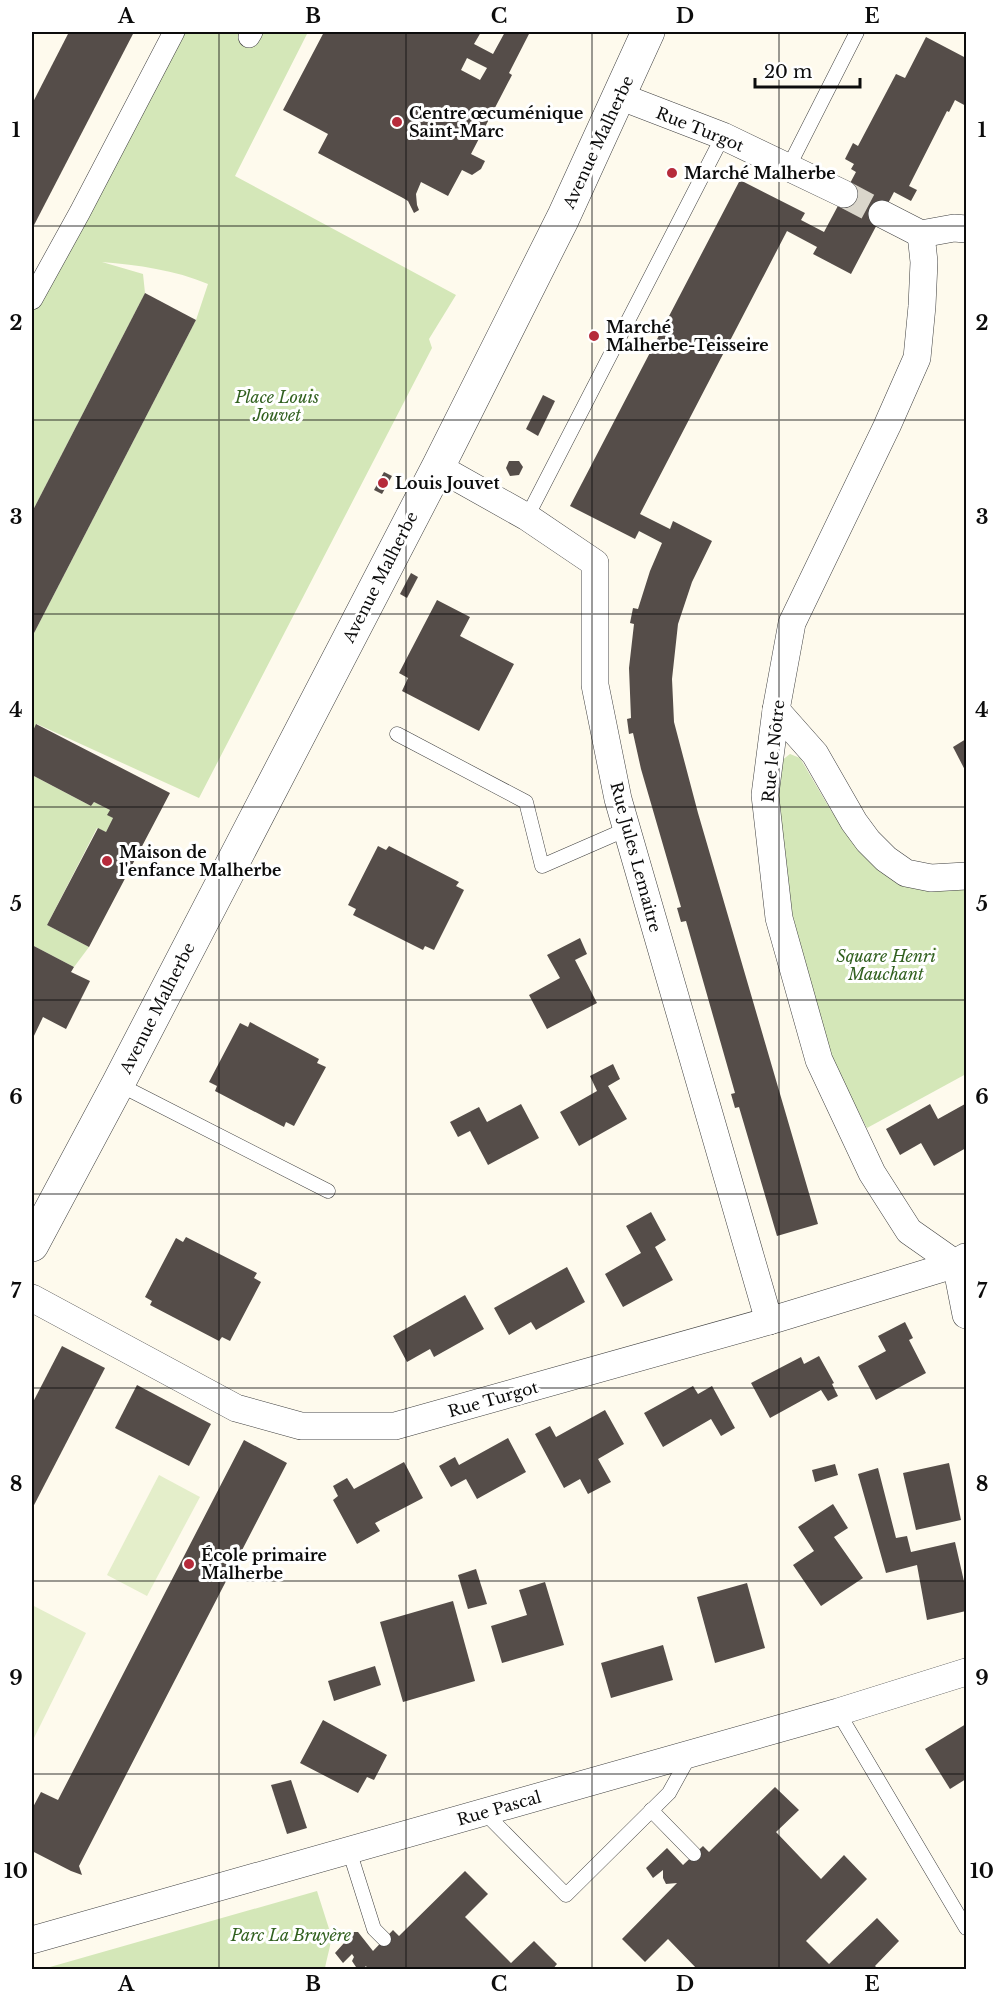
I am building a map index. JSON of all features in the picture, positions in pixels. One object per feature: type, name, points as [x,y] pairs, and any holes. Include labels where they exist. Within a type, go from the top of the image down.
[{"type":"street","points":[[32,299],[174,32]]},
{"type":"street","name":"Avenue Malherbe","points":[[32,1244],[118,1084],[438,467],[563,218],[648,32]]},
{"type":"street","name":"Rue Turgot","points":[[619,96],[723,136],[844,194]]},
{"type":"street","points":[[882,214],[921,234],[954,228],[966,229]]},
{"type":"street","name":"Rue le Nôtre","points":[[921,234],[924,262],[917,358],[792,624],[776,710],[765,795],[779,918],[819,1060],[872,1173],[909,1231],[961,1260]]},
{"type":"street","name":"Rue Jules Lemaitre","points":[[438,467],[526,517],[595,563],[595,685],[618,799],[769,1322]]},
{"type":"street","points":[[776,710],[815,754],[855,822],[868,841],[886,859],[906,873],[931,878],[966,876]]},
{"type":"street","points":[[961,1260],[966,1315]]},
{"type":"street","name":"Rue Turgot","points":[[32,1298],[236,1408],[302,1426],[395,1426],[769,1322],[961,1260]]},
{"type":"street","name":"Rue Pascal","points":[[32,1940],[838,1712],[966,1672]]},
{"type":"lane","points":[[788,168],[857,32]]},
{"type":"lane","points":[[526,517],[723,136]]},
{"type":"lane","points":[[397,734],[526,802],[542,866],[627,829]]},
{"type":"lane","name":"Avenue Malherbe","points":[[118,1084],[328,1191]]},
{"type":"lane","points":[[838,1712],[966,1928]]},
{"type":"lane","points":[[484,1812],[566,1895],[669,1793],[692,1753]]},
{"type":"lane","points":[[651,1810],[694,1854]]},
{"type":"lane","points":[[349,1850],[374,1929],[384,1939]]},
{"type":"green space","name":"Place Louis Jouvet","points":[[176,32],[308,32],[235,176],[456,295],[429,339],[432,348],[199,798],[37,724],[32,733],[32,637],[196,320],[208,284],[156,269],[102,262],[143,274],[145,293],[32,512],[32,277],[42,284]]},
{"type":"green space","name":"Square Henri Mauchant","points":[[790,754],[800,758],[830,809],[862,853],[966,884],[966,1074],[867,1128],[833,1063],[808,984],[790,903],[775,804],[781,761]]},
{"type":"green space","points":[[32,775],[91,806],[94,802],[110,810],[108,815],[113,818],[106,832],[97,828],[47,925],[89,947],[74,967],[32,945]]},
{"type":"green space","points":[[159,1475],[200,1497],[147,1596],[107,1575]]},
{"type":"green space","points":[[32,1605],[86,1633],[32,1742]]},
{"type":"green space","name":"Parc La Bruyère","points":[[317,1891],[331,1935],[325,1969],[43,1969]]},
{"type":"building","points":[[69,32],[134,32],[32,229],[32,104]]},
{"type":"building","name":"Centre œcuménique Saint-Marc","points":[[324,32],[481,32],[474,44],[493,54],[505,32],[530,32],[509,73],[512,75],[471,154],[485,161],[481,169],[472,175],[462,170],[448,196],[421,182],[416,194],[419,210],[414,213],[408,201],[318,153],[328,134],[283,110]],"holes":[[[467,58],[487,68],[480,80],[461,70]]]},
{"type":"building","points":[[926,37],[966,58],[966,106],[955,100],[949,112],[947,111],[909,186],[917,190],[911,201],[894,192],[851,274],[813,254],[817,247],[787,231],[640,514],[670,529],[673,521],[712,541],[692,582],[678,624],[672,679],[674,722],[698,813],[818,1224],[777,1236],[739,1107],[735,1108],[731,1094],[735,1093],[686,921],[681,922],[677,908],[681,907],[641,769],[633,733],[629,734],[627,719],[631,718],[629,668],[634,624],[630,623],[633,608],[638,609],[662,543],[639,531],[635,539],[570,506],[740,180],[805,213],[801,220],[824,232],[856,172],[851,169],[854,164],[845,159],[853,143],[858,146],[896,74],[905,78]]},
{"type":"building","points":[[145,293],[196,320],[32,637],[32,512]]},
{"type":"building","points":[[543,395],[555,401],[538,436],[526,429]]},
{"type":"building","points":[[509,461],[519,461],[523,467],[519,475],[510,476],[506,468]]},
{"type":"building","name":"Louis Jouvet","points":[[384,472],[392,476],[382,494],[374,490]]},
{"type":"building","points":[[411,573],[418,577],[407,598],[400,594]]},
{"type":"building","points":[[437,600],[470,617],[460,636],[514,664],[479,731],[402,691],[408,678],[399,673]]},
{"type":"building","name":"Maison de l'enfance Malherbe","points":[[36,724],[170,793],[89,947],[47,925],[98,828],[106,832],[113,818],[107,815],[110,810],[94,802],[91,806],[32,775],[32,733]]},
{"type":"building","points":[[966,739],[966,772],[953,747]]},
{"type":"building","points":[[378,846],[386,850],[389,846],[459,882],[456,886],[464,890],[434,950],[425,946],[423,950],[353,915],[356,909],[348,905]]},
{"type":"building","points":[[580,938],[587,954],[575,960],[597,1003],[547,1029],[529,995],[560,978],[547,955]]},
{"type":"building","points":[[32,945],[74,967],[71,972],[90,981],[66,1029],[43,1017],[32,1040]]},
{"type":"building","points":[[250,1022],[319,1059],[317,1063],[326,1067],[294,1126],[286,1122],[284,1127],[215,1091],[217,1086],[209,1082],[240,1023],[248,1027]]},
{"type":"building","points":[[613,1064],[620,1079],[608,1086],[627,1119],[579,1146],[560,1112],[597,1091],[590,1076]]},
{"type":"building","points":[[521,1104],[539,1138],[488,1165],[470,1131],[458,1137],[450,1122],[479,1107],[487,1122]]},
{"type":"building","points":[[930,1104],[938,1119],[965,1104],[966,1107],[966,1148],[934,1166],[921,1143],[900,1155],[886,1129]]},
{"type":"building","points":[[651,1212],[666,1240],[655,1247],[673,1280],[623,1307],[605,1274],[641,1253],[626,1226]]},
{"type":"building","points":[[186,1237],[257,1273],[254,1278],[261,1282],[230,1341],[222,1337],[219,1341],[150,1305],[152,1301],[145,1297],[176,1238],[183,1242]]},
{"type":"building","points":[[567,1267],[585,1302],[536,1330],[531,1322],[509,1335],[494,1308]]},
{"type":"building","points":[[465,1295],[484,1329],[434,1357],[430,1349],[407,1362],[393,1336]]},
{"type":"building","points":[[905,1322],[913,1338],[909,1340],[926,1373],[876,1400],[858,1366],[886,1351],[878,1336]]},
{"type":"building","points":[[62,1346],[105,1368],[32,1509],[32,1404]]},
{"type":"building","points":[[819,1356],[834,1383],[832,1384],[838,1396],[828,1401],[821,1390],[770,1418],[751,1383],[801,1357],[804,1364]]},
{"type":"building","points":[[137,1385],[211,1424],[189,1466],[115,1428]]},
{"type":"building","points":[[693,1386],[698,1394],[712,1386],[735,1428],[721,1436],[711,1419],[663,1447],[644,1413]]},
{"type":"building","points":[[605,1410],[624,1444],[598,1459],[611,1482],[588,1494],[580,1479],[564,1488],[535,1434],[550,1426],[556,1437]]},
{"type":"building","points":[[508,1438],[526,1472],[477,1499],[466,1479],[451,1487],[439,1466],[455,1457],[459,1465]]},
{"type":"building","points":[[244,1440],[287,1463],[79,1866],[82,1875],[71,1871],[32,1851],[32,1809],[41,1792],[58,1800]]},
{"type":"building","points":[[404,1462],[423,1498],[375,1523],[380,1531],[357,1544],[333,1500],[338,1496],[333,1486],[347,1478],[354,1489]]},
{"type":"building","points":[[949,1463],[961,1520],[916,1530],[903,1473]]},
{"type":"building","points":[[835,1464],[838,1475],[815,1482],[812,1470]]},
{"type":"building","points":[[878,1468],[896,1538],[907,1536],[911,1552],[955,1542],[966,1590],[966,1611],[927,1620],[917,1565],[886,1573],[858,1474]]},
{"type":"building","points":[[833,1504],[848,1528],[834,1537],[863,1578],[821,1606],[793,1565],[814,1551],[798,1527]]},
{"type":"building","points":[[476,1569],[487,1604],[468,1609],[458,1575]]},
{"type":"building","points":[[545,1582],[564,1645],[502,1663],[491,1626],[527,1615],[519,1590]]},
{"type":"building","points":[[747,1583],[765,1648],[715,1663],[697,1597]]},
{"type":"building","points":[[453,1601],[475,1681],[403,1702],[380,1622]]},
{"type":"building","points":[[663,1645],[673,1680],[611,1698],[601,1663]]},
{"type":"building","points":[[375,1666],[381,1685],[334,1701],[328,1681]]},
{"type":"building","points":[[323,1720],[387,1755],[374,1780],[367,1777],[358,1793],[300,1763]]},
{"type":"building","points":[[966,1724],[966,1779],[950,1789],[925,1749]]},
{"type":"building","points":[[291,1780],[307,1828],[287,1834],[271,1785]]},
{"type":"building","points":[[775,1787],[799,1810],[776,1832],[821,1879],[844,1855],[867,1879],[806,1941],[829,1964],[877,1918],[899,1941],[875,1966],[879,1970],[698,1970],[668,1939],[645,1962],[622,1939],[677,1883],[666,1884],[663,1870],[653,1878],[646,1868],[667,1848],[683,1865],[703,1846],[709,1852]]},
{"type":"building","points":[[465,1871],[488,1894],[465,1917],[511,1963],[534,1941],[557,1964],[552,1970],[368,1970],[366,1966],[358,1970],[352,1961],[354,1957],[352,1954],[343,1963],[335,1953],[354,1932],[358,1932],[373,1951],[393,1930],[399,1936]]},
{"type":"tunnel","points":[[844,194],[882,214]]},
{"type":"place","name":"Centre œcuménique Saint-Marc","points":[[397,122]]},
{"type":"place","name":"Marché Malherbe","points":[[672,173]]},
{"type":"place","name":"Marché Malherbe-Teisseire","points":[[594,336]]},
{"type":"place","name":"Louis Jouvet","points":[[383,483]]},
{"type":"place","name":"Maison de l'enfance Malherbe","points":[[107,861]]},
{"type":"place","name":"École primaire Malherbe","points":[[189,1564]]}]
